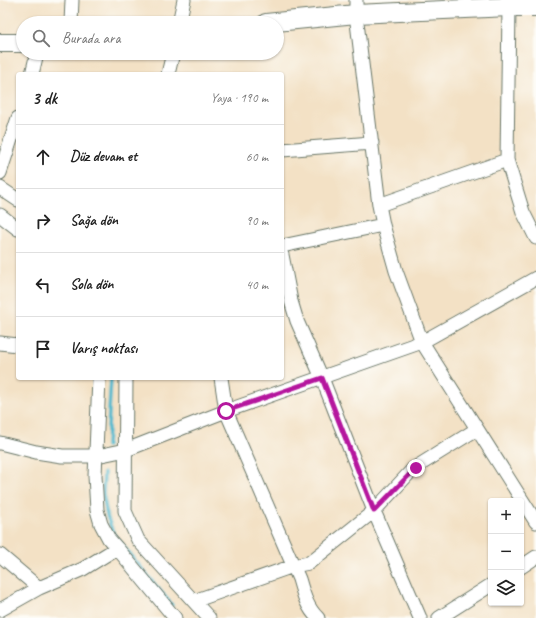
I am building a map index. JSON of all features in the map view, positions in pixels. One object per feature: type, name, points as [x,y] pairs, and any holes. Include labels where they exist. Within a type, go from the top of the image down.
[{"type":"street","points":[[71,16],[72,0]]},
{"type":"street","points":[[181,16],[184,0]]},
{"type":"street","points":[[508,3],[507,160],[523,212],[536,238]]},
{"type":"street","points":[[284,20],[356,7],[508,3],[536,7]]},
{"type":"street","points":[[356,7],[383,226],[396,271],[422,342],[536,522]]},
{"type":"street","points":[[0,43],[16,43]]},
{"type":"street","points":[[32,72],[35,60]]},
{"type":"street","points":[[168,72],[171,60]]},
{"type":"street","points":[[0,173],[16,124]]},
{"type":"street","points":[[284,150],[372,143]]},
{"type":"street","points":[[380,205],[507,160]]},
{"type":"street","points":[[0,188],[16,199]]},
{"type":"street","points":[[0,215],[16,227]]},
{"type":"street","points":[[284,246],[383,226]]},
{"type":"street","points":[[284,265],[291,302],[297,321],[322,378],[374,511],[420,618]]},
{"type":"street","points":[[0,443],[36,452],[62,456],[96,456],[126,450],[226,411],[422,342],[534,283]]},
{"type":"street","points":[[0,343],[16,345]]},
{"type":"street","points":[[99,380],[95,476],[97,510],[101,524],[109,539],[175,618]]},
{"type":"street","points":[[126,380],[125,511],[138,540],[209,618]]},
{"type":"street","points":[[221,380],[226,411],[293,566],[304,596],[313,614],[318,618]]},
{"type":"street","points":[[194,601],[293,566],[309,564],[374,511],[413,469],[477,429]]},
{"type":"street","points":[[0,610],[39,588],[83,569],[117,548]]},
{"type":"street","points":[[0,555],[39,588]]},
{"type":"street","points":[[524,564],[536,557]]},
{"type":"street","points":[[439,618],[488,587]]},
{"type":"waterway","points":[[107,446],[111,380]]},
{"type":"waterway","points":[[104,473],[103,494],[107,516],[114,535],[172,605]]},
{"type":"route","points":[[226,411],[322,378],[374,511],[413,469],[416,468]]}]
